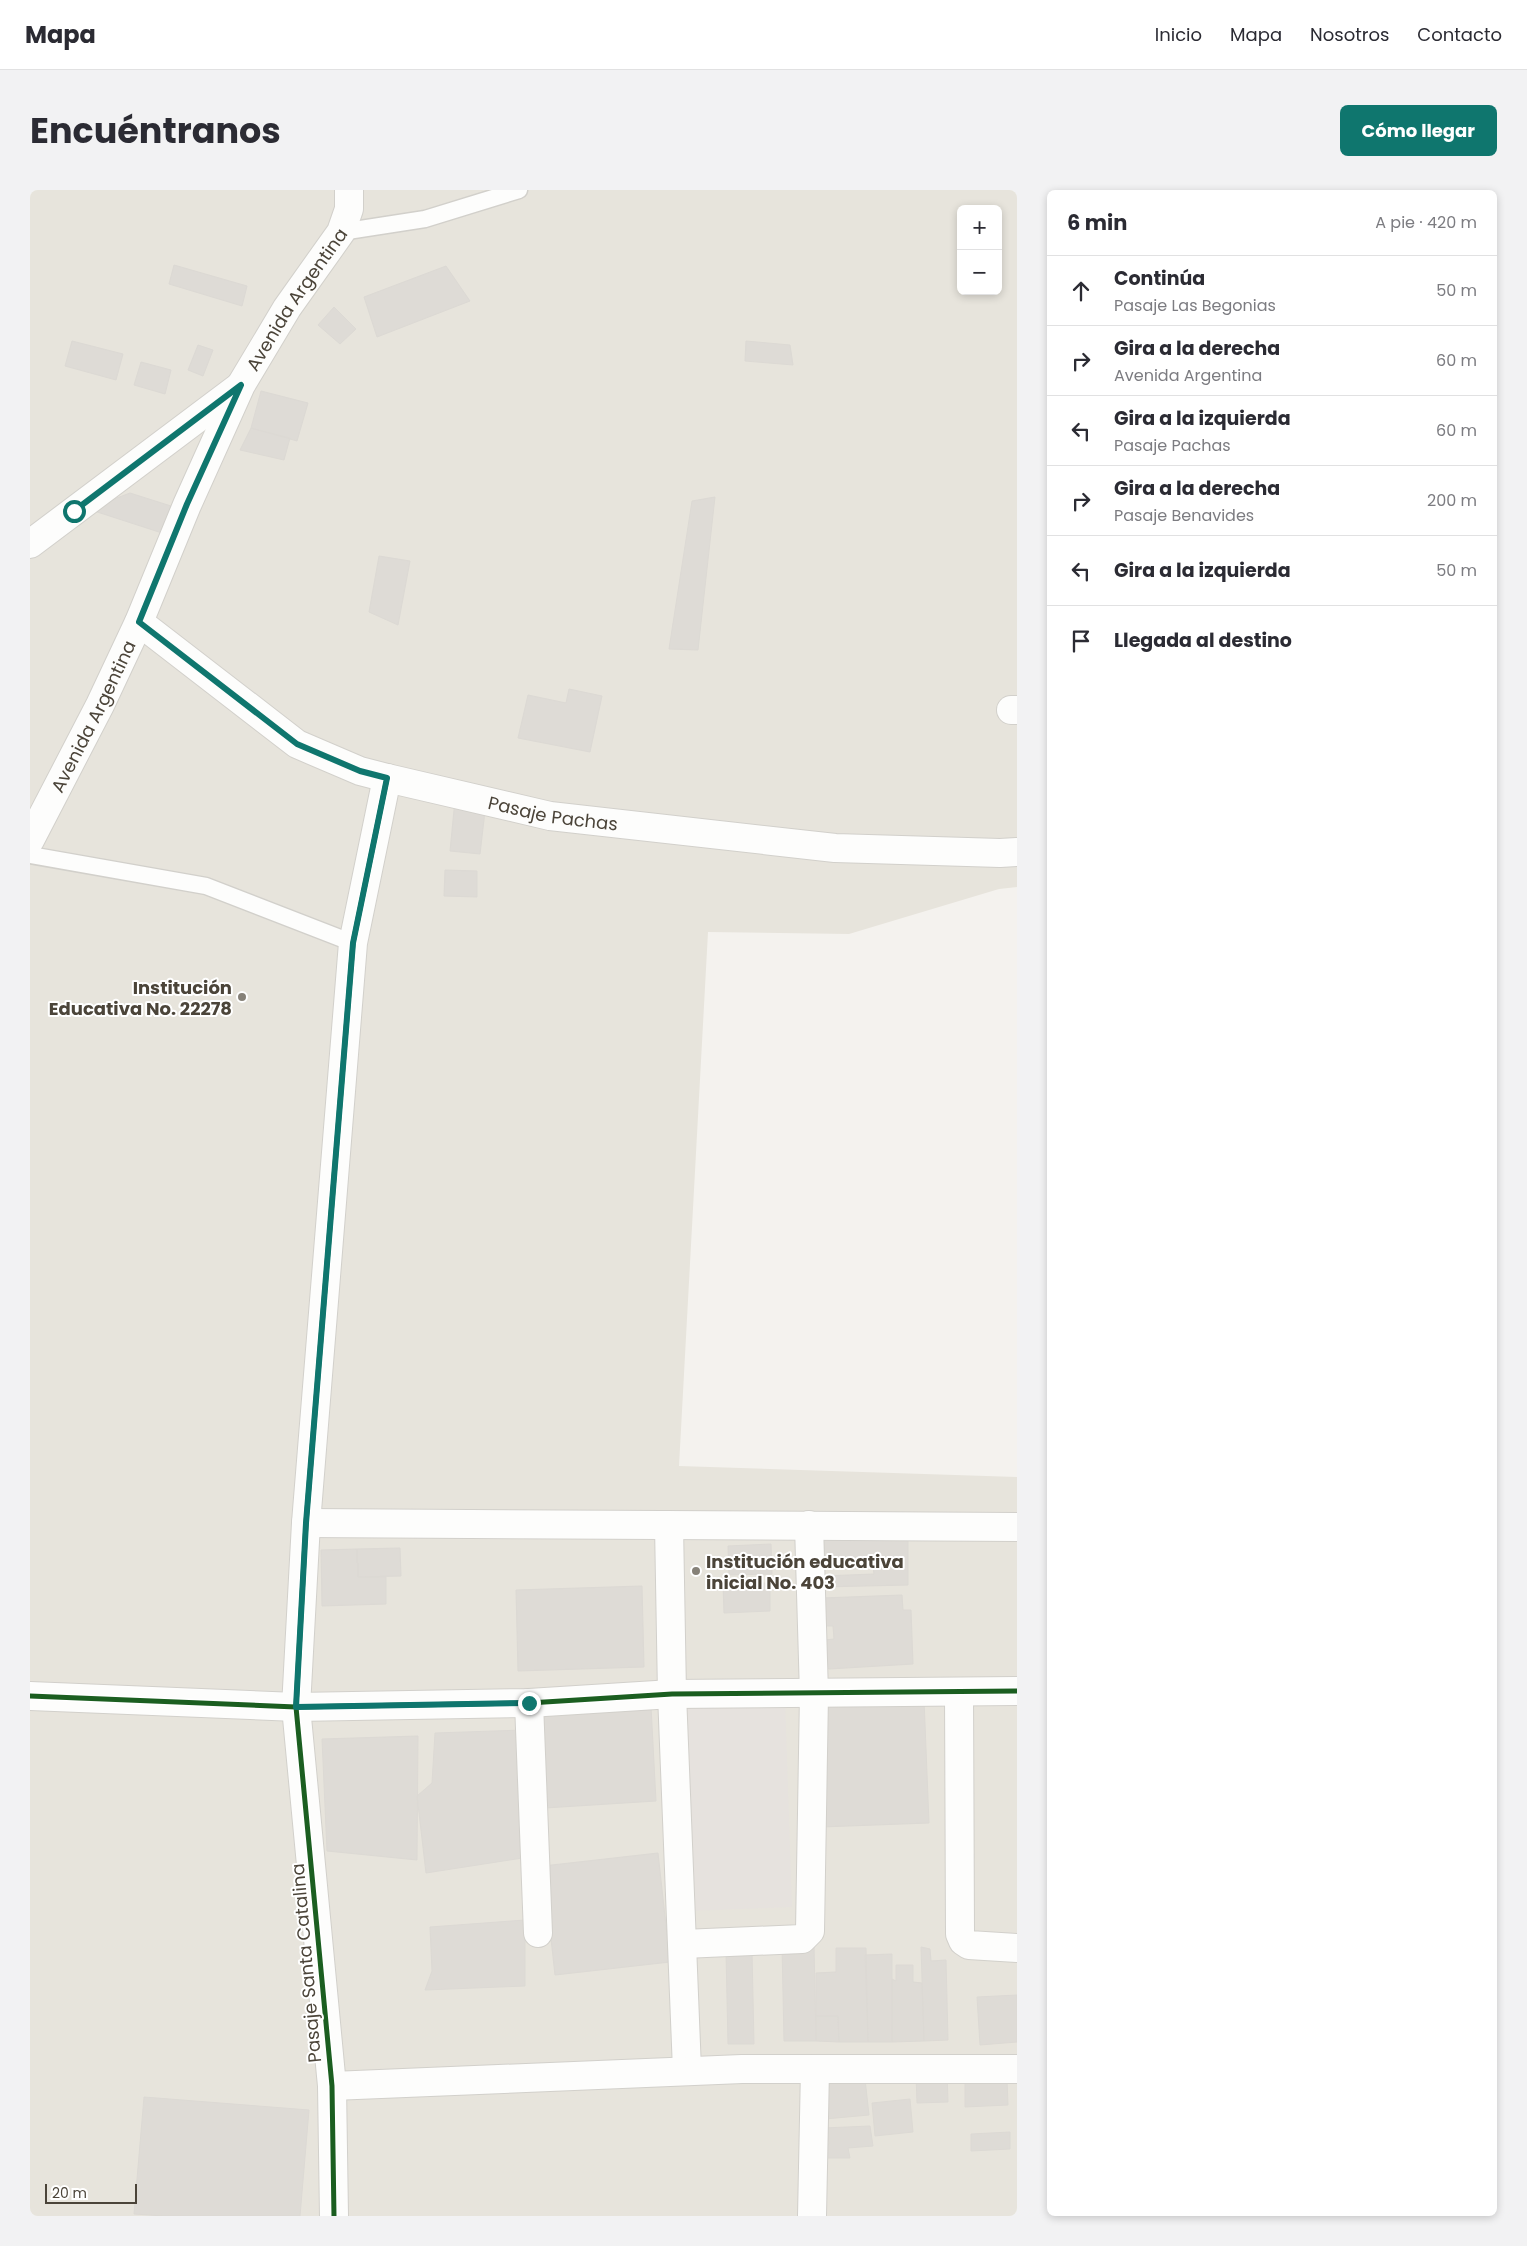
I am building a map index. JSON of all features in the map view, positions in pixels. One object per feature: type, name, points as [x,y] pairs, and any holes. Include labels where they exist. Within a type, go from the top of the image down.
[{"type":"street","name":"Avenida Argentina","points":[[30,840],[100,705],[139,622],[187,504],[241,385],[287,308],[341,232],[349,209],[349,190]]},
{"type":"street","points":[[30,544],[241,385]]},
{"type":"street","name":"Pasaje Pachas","points":[[139,622],[297,744],[360,771],[550,816],[835,848],[1017,852]]},
{"type":"street","name":"Pasaje Santa Catalina","points":[[334,2216],[332,2086],[296,1707],[306,1523],[353,943],[387,778]]},
{"type":"street","points":[[306,1523],[1017,1527]]},
{"type":"street","points":[[669,1525],[672,1694],[687,2070]]},
{"type":"street","points":[[683,1944],[802,1939],[810,1931],[814,1694],[810,1525]]},
{"type":"street","points":[[30,1696],[296,1707],[529,1703],[672,1694],[1017,1691]]},
{"type":"street","points":[[959,1693],[960,1934],[962,1941],[969,1945],[1017,1948]]},
{"type":"street","points":[[529,1703],[538,1933]]},
{"type":"street","points":[[812,2216],[816,2069]]},
{"type":"street","points":[[332,2086],[687,2070],[1017,2069]]},
{"type":"lane","points":[[341,232],[425,219],[519,190]]},
{"type":"lane","points":[[30,855],[206,886],[353,943]]},
{"type":"shaded area","points":[[30,190],[1017,190],[1017,887],[999,889],[849,934],[708,932],[679,1466],[1017,1477],[1017,2216],[30,2216]]},
{"type":"shaded area","points":[[785,1698],[792,1907],[691,1911],[685,1701]]},
{"type":"building","points":[[174,265],[247,286],[242,306],[169,284]]},
{"type":"building","points":[[446,266],[470,301],[377,337],[364,297]]},
{"type":"building","points":[[334,307],[356,329],[340,344],[318,325]]},
{"type":"building","points":[[72,341],[123,354],[116,380],[65,366]]},
{"type":"building","points":[[746,341],[790,345],[793,365],[745,361]]},
{"type":"building","points":[[198,345],[213,350],[203,376],[188,370]]},
{"type":"building","points":[[141,362],[171,370],[165,394],[134,385]]},
{"type":"building","points":[[261,391],[308,403],[297,441],[251,428]]},
{"type":"building","points":[[251,428],[290,438],[284,460],[240,450]]},
{"type":"building","points":[[130,493],[171,506],[162,533],[88,509]]},
{"type":"building","points":[[715,497],[698,650],[669,649],[692,501]]},
{"type":"building","points":[[379,556],[410,561],[398,625],[369,612]]},
{"type":"building","points":[[569,689],[602,696],[590,752],[518,738],[528,695],[566,703]]},
{"type":"building","points":[[455,800],[485,811],[480,854],[450,851]]},
{"type":"building","points":[[445,870],[477,871],[477,897],[444,896]]},
{"type":"building","points":[[908,1533],[908,1585],[821,1587],[823,1576],[874,1574],[873,1567],[840,1569],[840,1565],[877,1565],[877,1559],[819,1561],[816,1537]]},
{"type":"building","points":[[771,1544],[772,1574],[729,1575],[728,1546]]},
{"type":"building","points":[[400,1548],[401,1576],[358,1577],[357,1549]]},
{"type":"building","points":[[357,1549],[358,1577],[386,1577],[386,1604],[322,1606],[321,1550]]},
{"type":"building","points":[[770,1583],[770,1611],[724,1613],[723,1584]]},
{"type":"building","points":[[642,1586],[644,1667],[518,1671],[516,1590]]},
{"type":"building","points":[[902,1595],[903,1610],[911,1610],[913,1664],[829,1669],[817,1661],[816,1641],[834,1639],[833,1626],[823,1626],[822,1598]]},
{"type":"building","points":[[924,1699],[929,1823],[821,1827],[817,1703]]},
{"type":"building","points":[[651,1706],[656,1801],[545,1808],[540,1712]]},
{"type":"building","points":[[523,1730],[529,1857],[426,1873],[417,1796],[432,1783],[435,1733]]},
{"type":"building","points":[[418,1736],[417,1860],[327,1851],[322,1739]]},
{"type":"building","points":[[658,1853],[670,1962],[555,1975],[543,1866]]},
{"type":"building","points":[[525,1920],[525,1986],[425,1990],[432,1971],[430,1927]]},
{"type":"building","points":[[782,1945],[814,1945],[816,2041],[784,2041]]},
{"type":"building","points":[[921,1947],[930,1949],[931,1961],[946,1960],[948,2040],[924,2041]]},
{"type":"building","points":[[836,1948],[866,1948],[868,2042],[839,2042],[838,2016],[816,2016],[816,1973],[836,1972]]},
{"type":"building","points":[[752,1951],[754,2044],[728,2044],[726,1952]]},
{"type":"building","points":[[892,1954],[892,2042],[868,2042],[865,1955]]},
{"type":"building","points":[[896,1965],[913,1965],[913,1982],[922,1983],[924,2041],[892,2042],[892,1979],[896,1981]]},
{"type":"building","points":[[1017,1995],[1017,2042],[980,2045],[977,1997]]},
{"type":"building","points":[[816,2016],[838,2016],[839,2042],[816,2041]]},
{"type":"building","points":[[947,2073],[948,2102],[917,2103],[916,2075]]},
{"type":"building","points":[[865,2079],[869,2115],[825,2119],[822,2084]]},
{"type":"building","points":[[1007,2079],[1008,2105],[965,2107],[965,2081]]},
{"type":"building","points":[[144,2097],[309,2110],[300,2216],[164,2216],[134,2214]]},
{"type":"building","points":[[910,2099],[913,2132],[875,2136],[872,2103]]},
{"type":"building","points":[[870,2126],[873,2146],[848,2148],[850,2158],[827,2158],[825,2145],[829,2144],[828,2137],[825,2137],[823,2128]]},
{"type":"building","points":[[1010,2132],[1010,2149],[971,2151],[971,2134]]},
{"type":"cycle path","points":[[334,2216],[332,2086],[296,1707],[306,1523],[353,943],[387,778]]},
{"type":"cycle path","points":[[30,1696],[296,1707],[529,1703],[672,1694],[1017,1691]]},
{"type":"place","name":"Institución Educativa No. 22278","points":[[242,997]]},
{"type":"place","name":"Institución educativa inicial No. 403","points":[[696,1571]]},
{"type":"route","points":[[74,511],[144,456],[241,385],[187,504],[139,622],[297,744],[360,771],[387,778],[353,943],[306,1523],[296,1707],[529,1703]]}]
